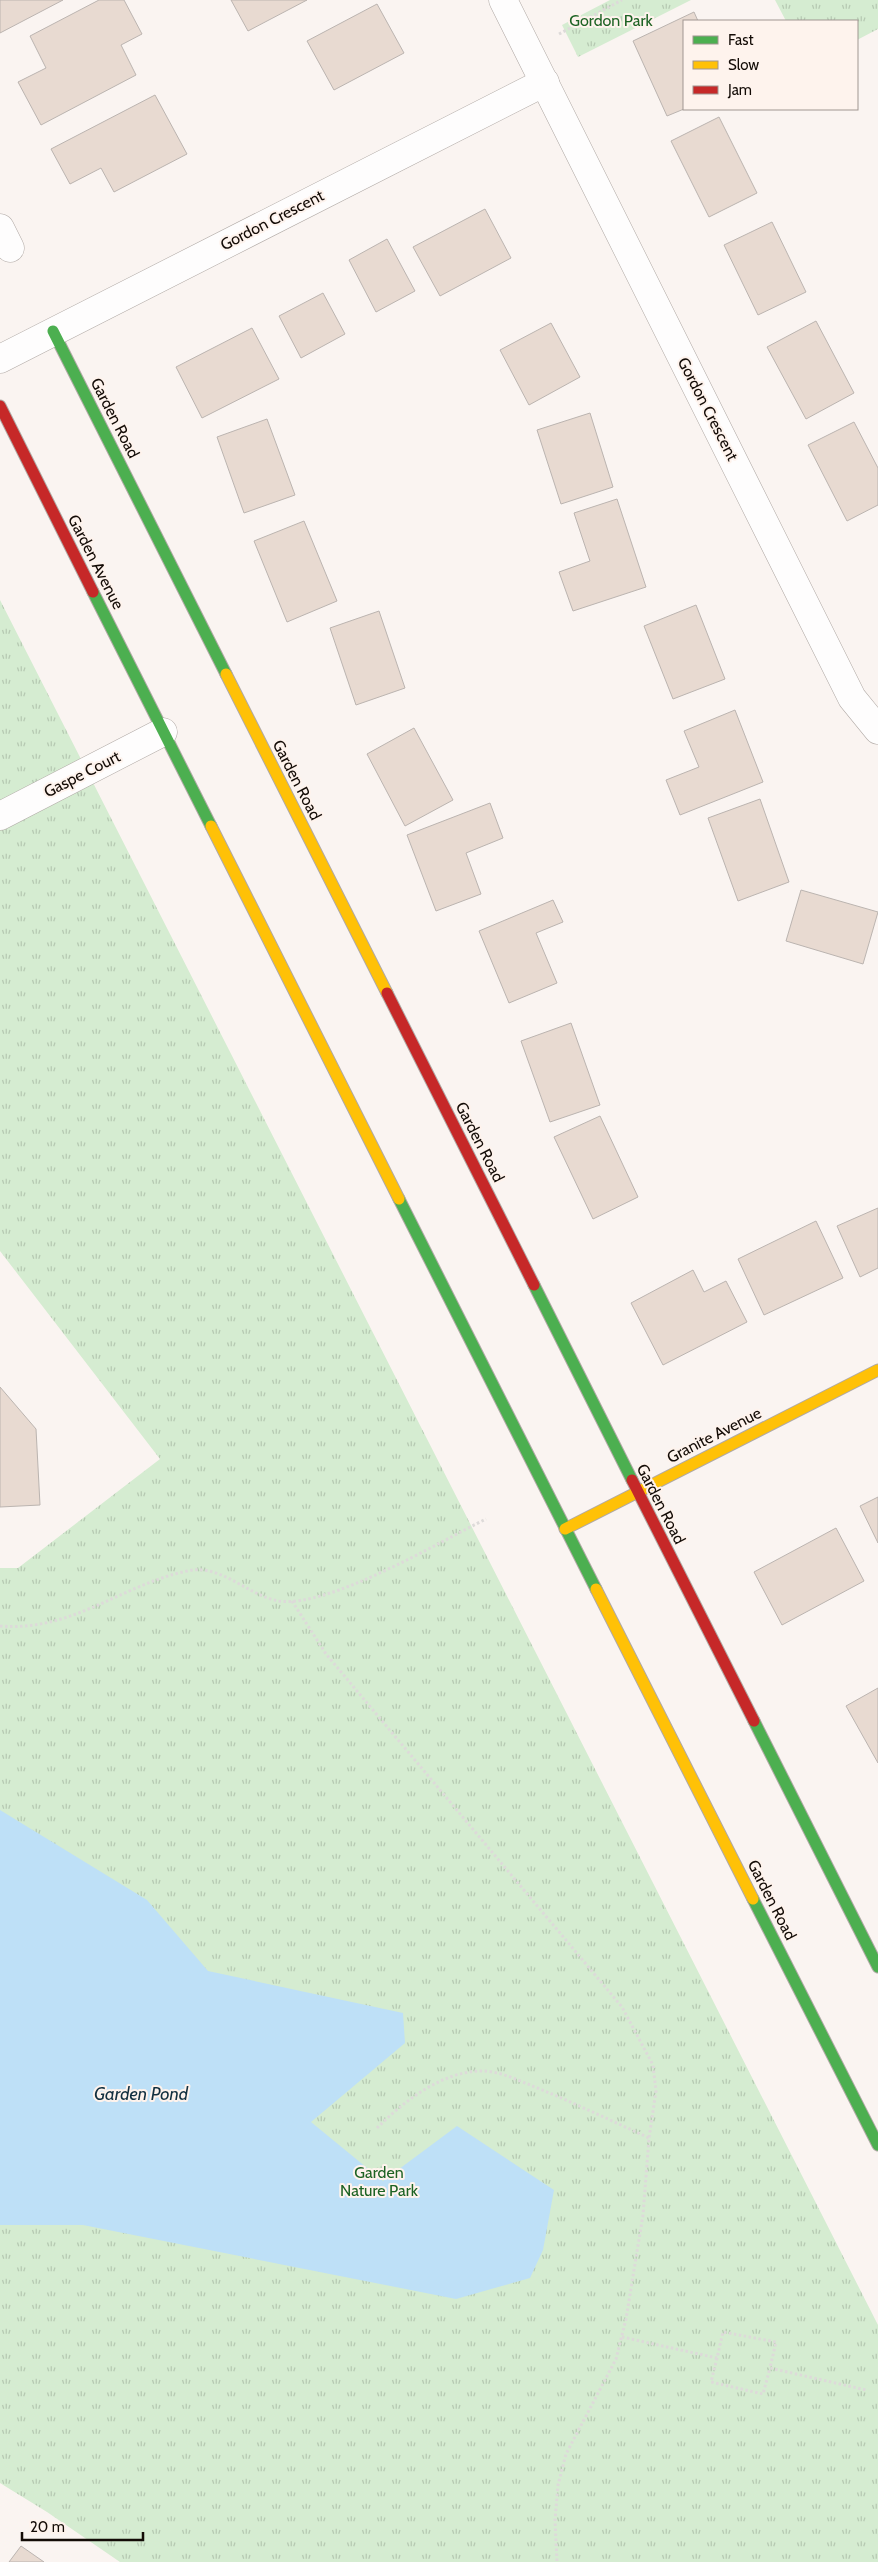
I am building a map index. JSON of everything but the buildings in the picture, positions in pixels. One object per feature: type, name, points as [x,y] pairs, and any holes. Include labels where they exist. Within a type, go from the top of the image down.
[{"type":"street","name":"Gordon Crescent","points":[[504,0],[852,698],[878,730]]},
{"type":"street","name":"Gordon Crescent","points":[[0,359],[545,82]]},
{"type":"street","name":"Garden Road","points":[[53,331],[637,1492],[878,1966]]},
{"type":"street","name":"Garden Avenue","points":[[0,406],[163,732]]},
{"type":"street","name":"Garden Road","points":[[163,732],[564,1529],[878,2144]]},
{"type":"street","name":"Gaspe Court","points":[[0,816],[163,732]]},
{"type":"street","name":"Granite Avenue","points":[[564,1529],[878,1370]]},
{"type":"path","points":[[552,38],[622,0]]},
{"type":"path","points":[[0,1626],[12,1627],[61,1620],[164,1576],[190,1570],[209,1571],[258,1594],[279,1601],[292,1601],[352,1586],[486,1519]]},
{"type":"path","points":[[292,1601],[326,1654],[622,2007],[653,2065],[656,2091],[649,2138],[644,2215],[622,2337],[616,2359],[566,2454],[558,2485],[555,2520],[557,2562]]},
{"type":"path","points":[[377,2128],[396,2109],[424,2091],[452,2076],[483,2071],[510,2077],[554,2094],[649,2138]]},
{"type":"path","points":[[723,2332],[776,2342],[770,2368],[764,2394],[711,2382],[723,2332]]},
{"type":"path","points":[[622,2337],[717,2358]]},
{"type":"path","points":[[770,2368],[866,2390]]},
{"type":"green space","name":"Gordon Park","points":[[610,0],[691,0],[578,57],[562,25]]},
{"type":"green space","points":[[775,0],[878,0],[878,29],[858,39],[858,20],[785,20]]},
{"type":"green space","name":"Garden Nature Park","points":[[0,600],[878,2325],[878,2562],[120,2562],[47,2512],[0,2483],[0,1568],[18,1568],[160,1459],[0,1251]]},
{"type":"water","name":"Garden Pond","points":[[0,1810],[147,1900],[208,1971],[403,2013],[405,2043],[311,2122],[383,2181],[457,2126],[554,2190],[543,2250],[530,2278],[456,2299],[83,2225],[0,2225]]},
{"type":"traffic: fast","points":[[53,331],[226,674]]},
{"type":"traffic: fast","points":[[93,592],[211,826]]},
{"type":"traffic: fast","points":[[399,1199],[596,1589]]},
{"type":"traffic: fast","points":[[534,1285],[632,1480]]},
{"type":"traffic: fast","points":[[754,1721],[878,1967]]},
{"type":"traffic: fast","points":[[753,1899],[878,2145]]},
{"type":"traffic: slow","points":[[226,674],[387,993]]},
{"type":"traffic: slow","points":[[211,826],[399,1199]]},
{"type":"traffic: slow","points":[[565,1529],[878,1370]]},
{"type":"traffic: slow","points":[[596,1589],[753,1899]]},
{"type":"traffic: jam","points":[[0,406],[93,592]]},
{"type":"traffic: jam","points":[[387,993],[534,1285]]},
{"type":"traffic: jam","points":[[632,1480],[754,1721]]}]
